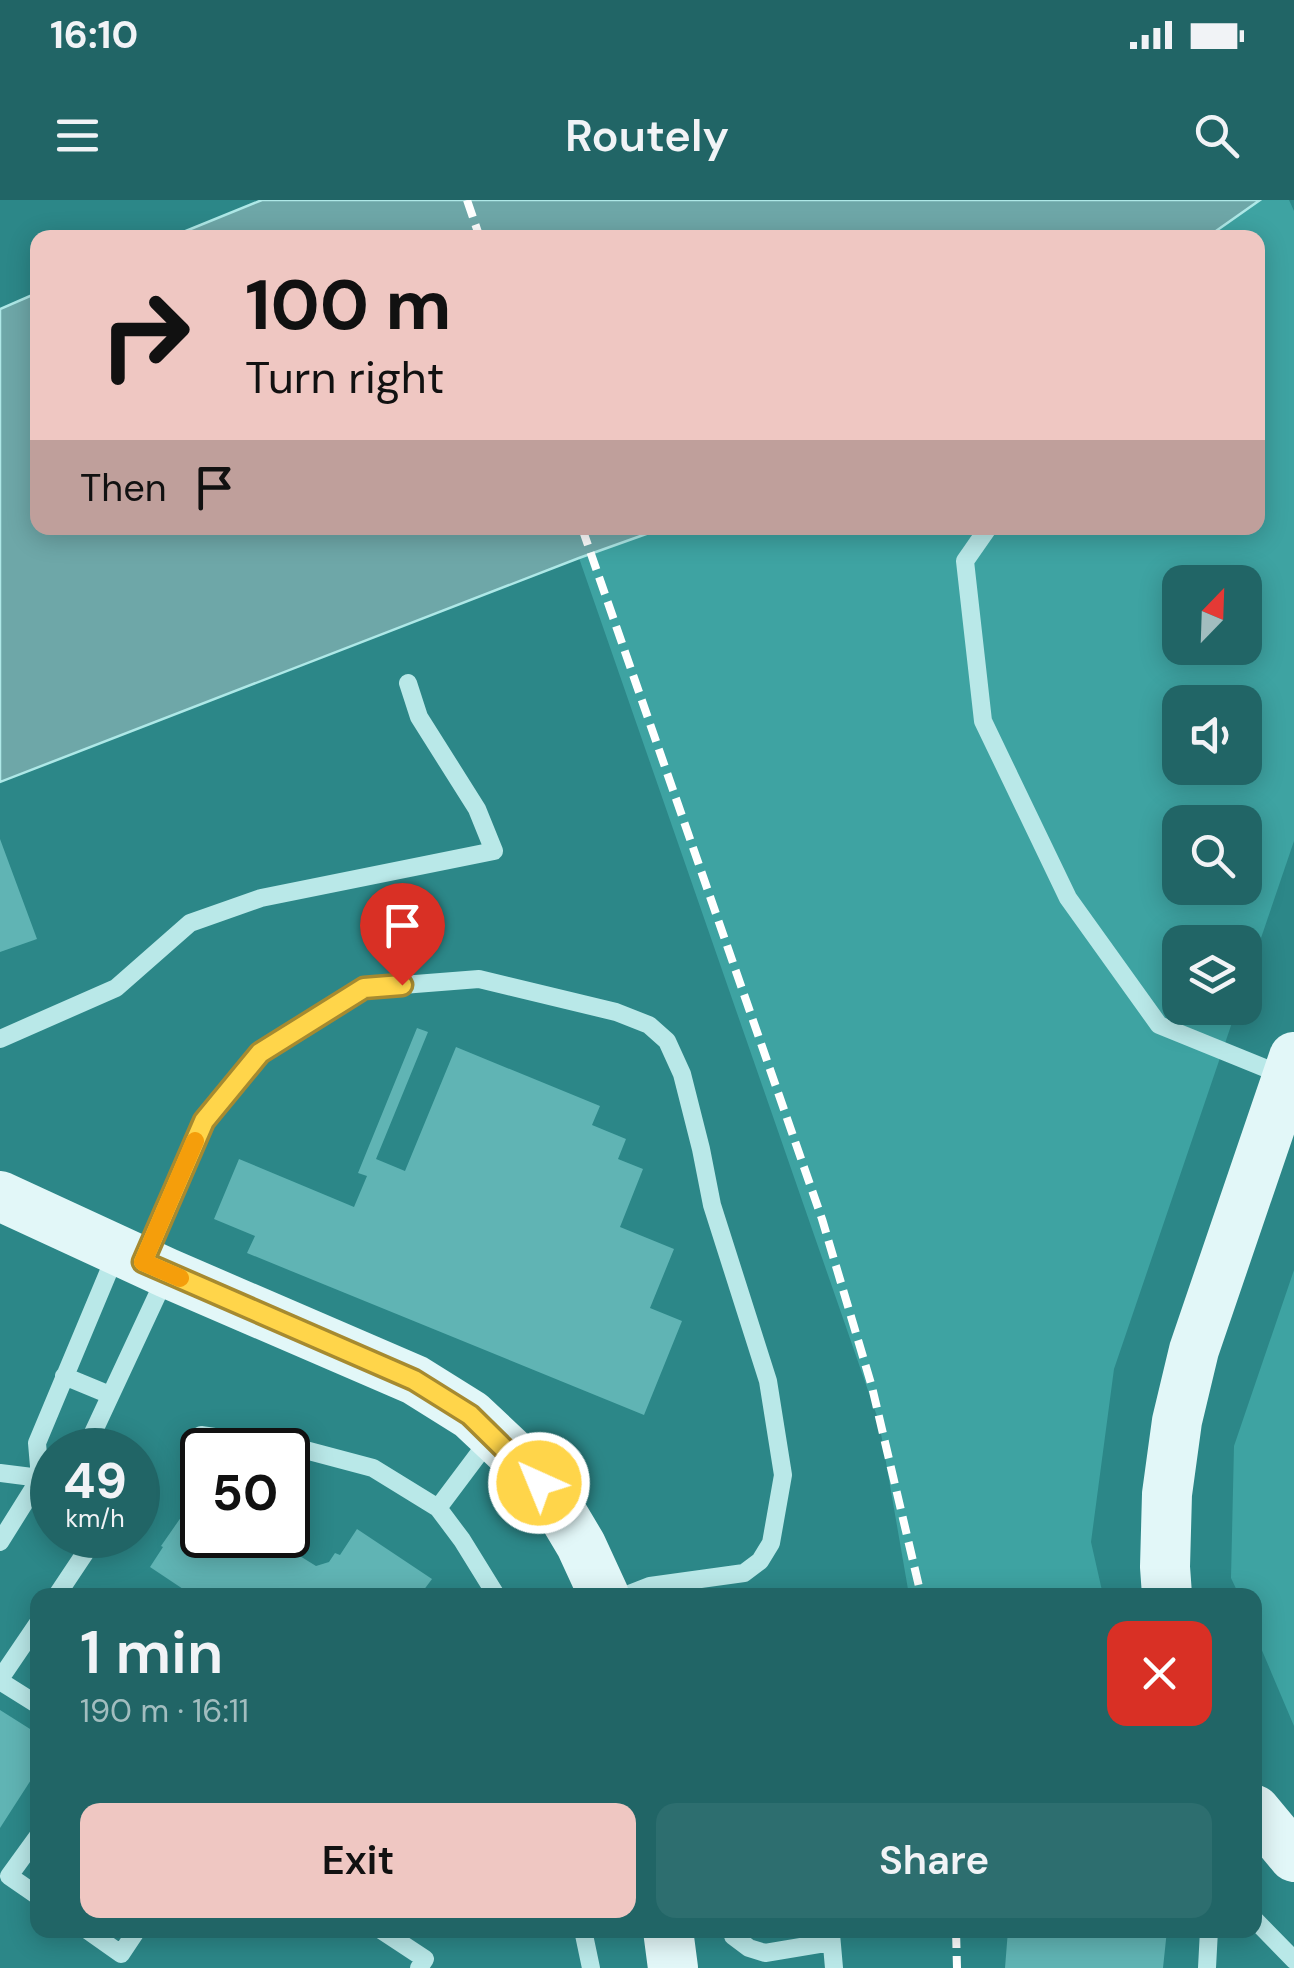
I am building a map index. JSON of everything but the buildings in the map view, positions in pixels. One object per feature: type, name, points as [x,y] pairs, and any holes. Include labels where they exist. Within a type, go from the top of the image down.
[{"type":"main road","points":[[1166,1588],[1167,1494],[1176,1422],[1194,1350],[1290,1067]]},
{"type":"main road","points":[[0,1196],[414,1380],[470,1415],[521,1462],[556,1503],[601,1588]]},
{"type":"main road","points":[[669,1938],[674,1968]]},
{"type":"lane","points":[[983,535],[965,560],[983,721],[1068,898],[1159,1025],[1290,1067]]},
{"type":"lane","points":[[0,1040],[116,988],[190,923],[261,898],[494,851],[476,809],[419,717],[408,682]]},
{"type":"lane","points":[[95,1428],[110,1396],[143,1262],[204,1121],[260,1053],[364,988],[479,979],[616,1012],[649,1025],[668,1041],[682,1074],[712,1205],[768,1380],[784,1475],[770,1542],[760,1561],[744,1573],[645,1588]]},
{"type":"lane","points":[[44,1428],[64,1376],[143,1262]]},
{"type":"lane","points":[[64,1376],[110,1396]]},
{"type":"lane","points":[[438,1508],[492,1435]]},
{"type":"lane","points":[[310,1451],[373,1468],[438,1508],[492,1588]]},
{"type":"lane","points":[[0,1473],[30,1474]]},
{"type":"lane","points":[[0,1542],[30,1498]]},
{"type":"lane","points":[[61,1588],[81,1558]]},
{"type":"lane","points":[[30,1635],[0,1680],[30,1700]]},
{"type":"lane","points":[[30,1847],[9,1876],[30,1890]]},
{"type":"lane","points":[[1262,1927],[1294,1960]]},
{"type":"lane","points":[[98,1938],[121,1954],[132,1938]]},
{"type":"lane","points":[[394,1938],[425,1958],[419,1968]]},
{"type":"lane","points":[[585,1938],[591,1968]]},
{"type":"lane","points":[[736,1938],[765,1953],[823,1938]]},
{"type":"lane","points":[[831,1938],[834,1968]]},
{"type":"lane","points":[[1207,1968],[1209,1938]]},
{"type":"green space","points":[[1260,200],[1289,200],[1294,211],[1294,841],[1262,935],[1262,925],[1162,925],[1162,1025],[1231,1025],[1114,1369],[1091,1542],[1101,1588],[908,1588],[879,1422],[579,558],[643,535],[1265,535],[1265,230],[1216,230]]},
{"type":"green space","points":[[1294,1270],[1294,1726],[1262,1651],[1262,1588],[1236,1588],[1231,1578],[1234,1446]]},
{"type":"water","points":[[262,200],[1260,200],[1217,230],[188,230]]},
{"type":"water","points":[[30,296],[30,535],[643,535],[0,782],[0,309]]},
{"type":"railway","points":[[467,200],[477,230]]},
{"type":"railway","points":[[584,535],[822,1219],[872,1387],[919,1588]]},
{"type":"railway","points":[[956,1938],[957,1968]]},
{"type":"slow traffic","points":[[180,1278],[143,1262],[195,1141]]},
{"type":"route","points":[[402,985],[364,988],[260,1053],[204,1121],[143,1262],[414,1380],[470,1415],[539,1483]]}]
